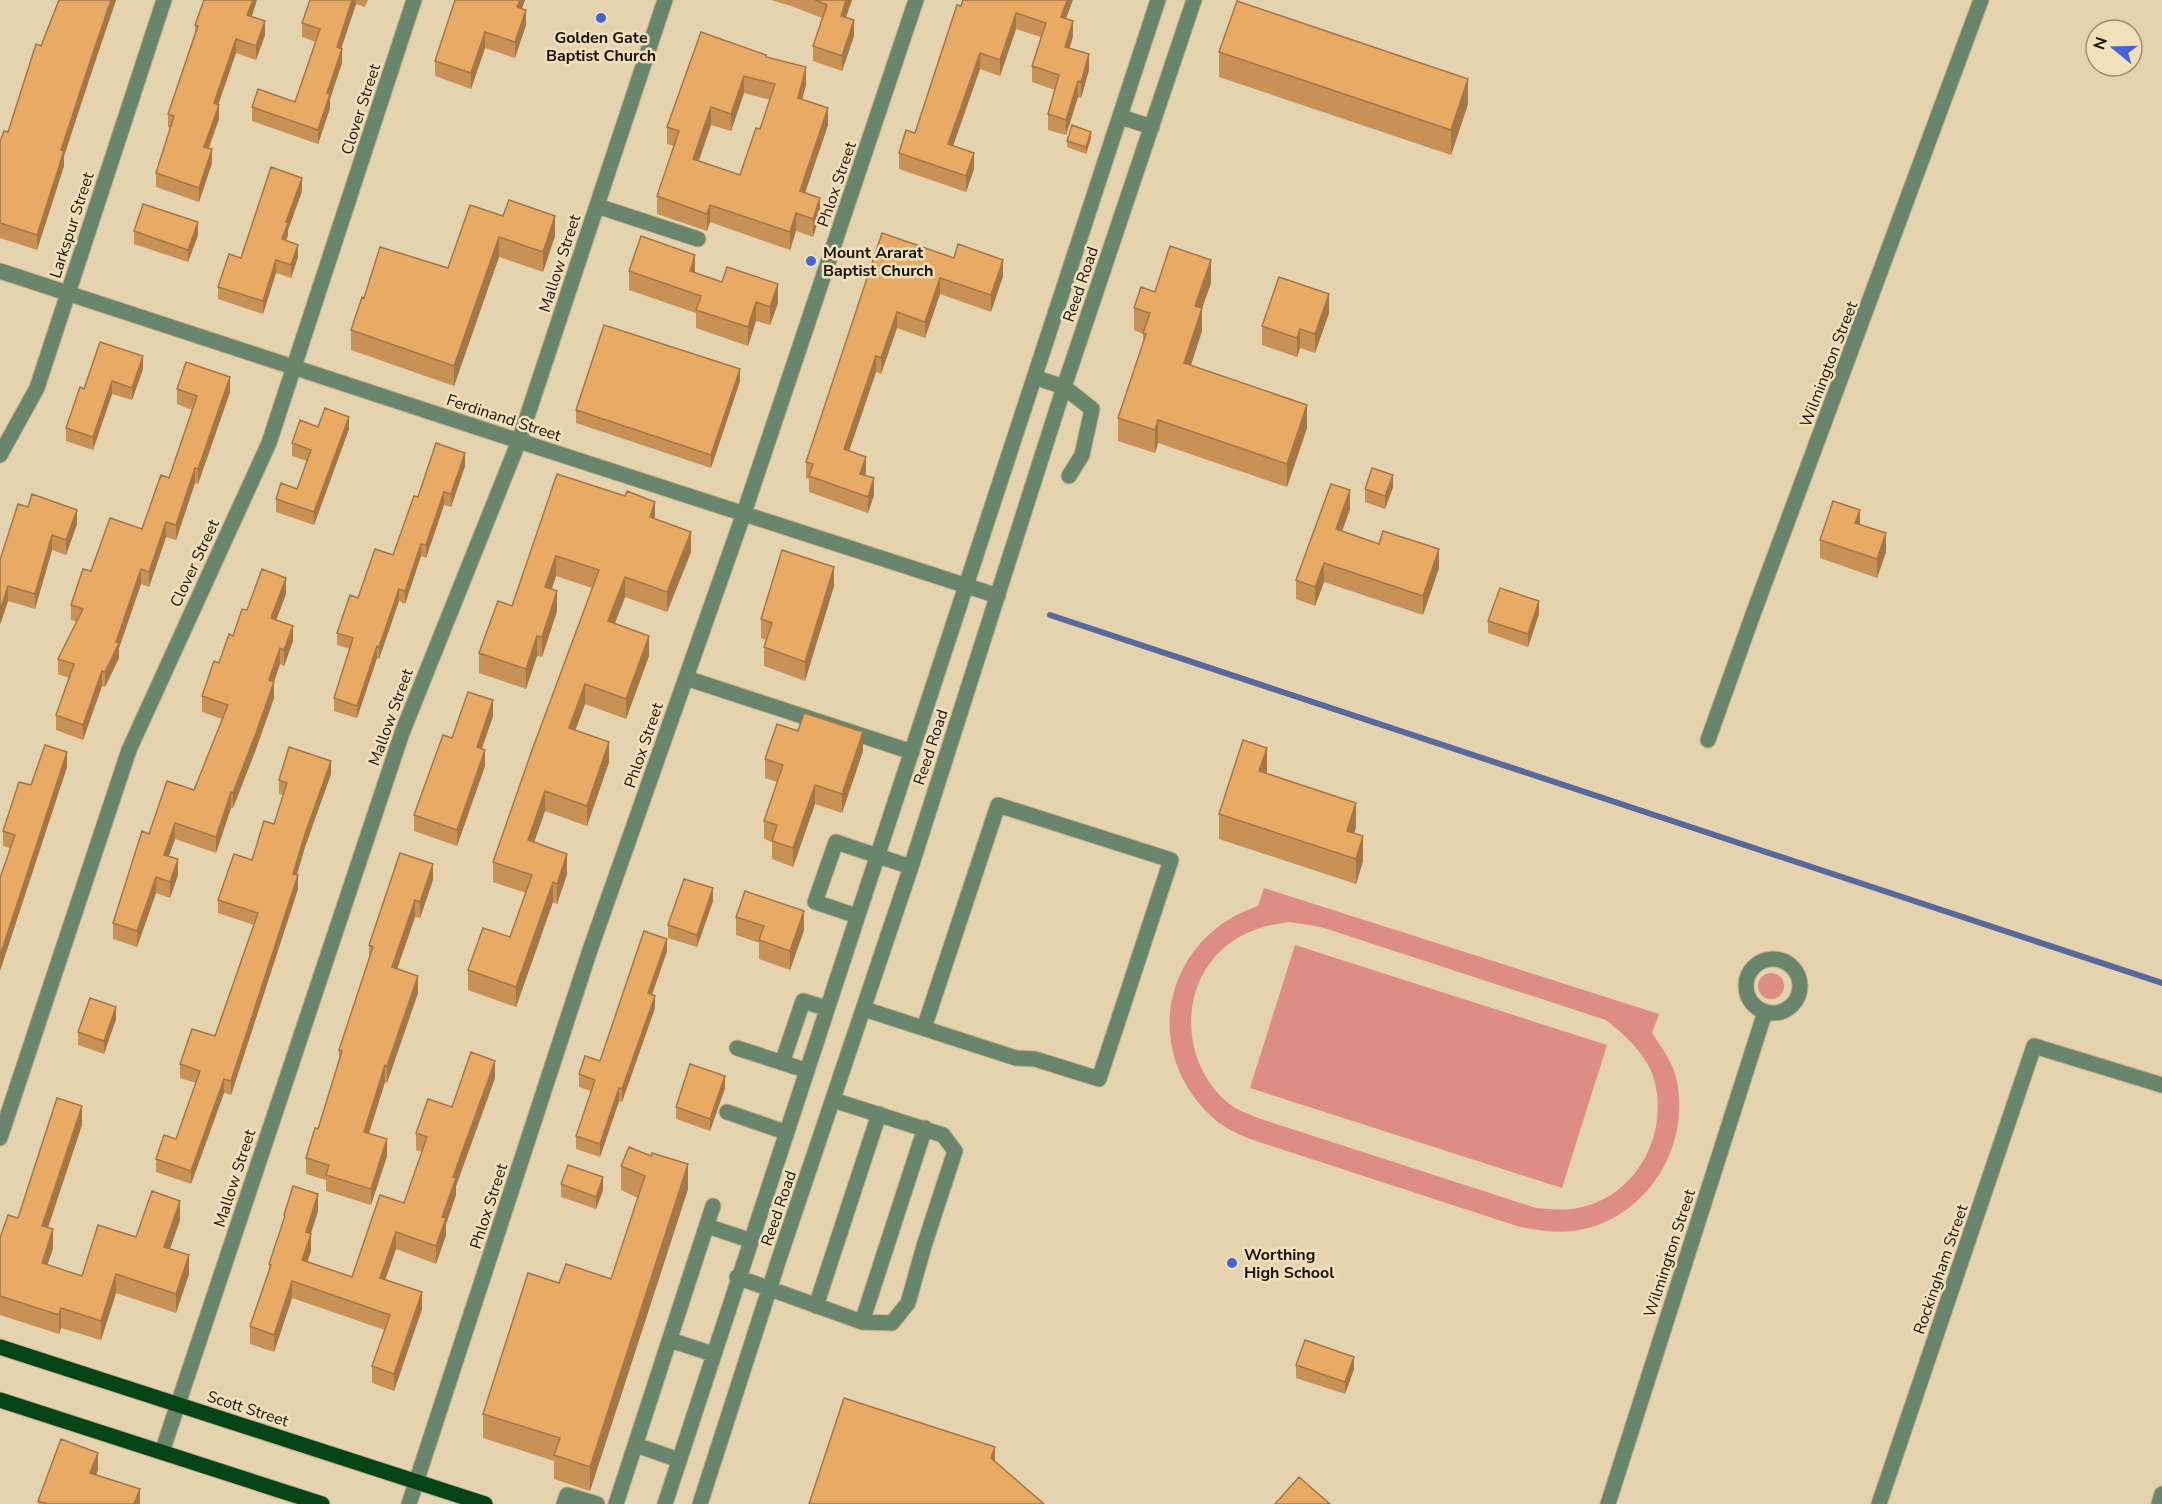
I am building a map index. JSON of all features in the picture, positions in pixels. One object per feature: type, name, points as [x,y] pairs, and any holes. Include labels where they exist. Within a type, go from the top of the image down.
[{"type":"main road","name":"Scott Street","points":[[0,1347],[485,1504]]},
{"type":"main road","points":[[0,1400],[322,1504]]},
{"type":"street","name":"Larkspur Street","points":[[0,455],[37,387],[164,0]]},
{"type":"street","name":"Clover Street","points":[[0,1138],[129,750],[269,443],[414,0]]},
{"type":"street","name":"Mallow Street","points":[[162,1452],[402,733],[519,441],[665,0]]},
{"type":"street","name":"Phlox Street","points":[[409,1504],[590,950],[744,513],[916,0]]},
{"type":"street","name":"Reed Road","points":[[665,1504],[749,1240],[1037,378],[1158,0]]},
{"type":"street","name":"Reed Road","points":[[700,1504],[911,867],[1064,387],[1194,0]]},
{"type":"street","name":"Wilmington Street","points":[[1708,740],[1981,0]]},
{"type":"street","points":[[1120,117],[1152,127]]},
{"type":"street","points":[[597,206],[698,239]]},
{"type":"street","name":"Ferdinand Street","points":[[0,271],[998,596]]},
{"type":"street","points":[[1037,378],[1064,387],[1092,409],[1083,455],[1069,476]]},
{"type":"street","points":[[686,678],[912,752]]},
{"type":"street","points":[[864,1009],[1016,1058],[1035,1059],[1099,1079],[1171,860],[998,805],[924,1028]]},
{"type":"street","points":[[857,916],[815,902],[836,842],[911,867]]},
{"type":"street","points":[[782,1063],[803,1001],[826,1008]]},
{"type":"street","name":"Wilmington Street","points":[[1608,1504],[1765,1012]]},
{"type":"street","name":"Rockingham Street","points":[[1879,1504],[2034,1046],[2162,1085]]},
{"type":"street","points":[[737,1048],[806,1070]]},
{"type":"street","points":[[737,1277],[862,1322],[892,1323],[908,1303],[955,1151],[943,1135],[833,1100]]},
{"type":"street","points":[[727,1112],[785,1132]]},
{"type":"street","points":[[816,1306],[879,1114]]},
{"type":"street","points":[[862,1322],[925,1128]]},
{"type":"street","points":[[616,1504],[713,1206]]},
{"type":"street","points":[[707,1226],[749,1240]]},
{"type":"street","points":[[670,1340],[713,1354]]},
{"type":"street","points":[[636,1445],[679,1460]]},
{"type":"street","points":[[2158,1504],[2162,1494]]},
{"type":"street","points":[[564,1504],[567,1495],[597,1504]]},
{"type":"shaded area","points":[[1264,888],[1659,1014],[1652,1033],[1673,1069],[1677,1082],[1679,1107],[1677,1131],[1669,1155],[1658,1176],[1643,1195],[1624,1211],[1603,1223],[1579,1230],[1557,1232],[1520,1227],[1250,1139],[1220,1123],[1211,1116],[1189,1089],[1175,1059],[1170,1028],[1173,997],[1183,968],[1201,942],[1226,921],[1258,906]],"holes":[[[1289,922],[1321,927],[1606,1020],[1640,1052],[1653,1076],[1657,1097],[1657,1119],[1653,1139],[1644,1159],[1632,1176],[1617,1191],[1599,1201],[1573,1209],[1536,1208],[1261,1119],[1228,1103],[1211,1084],[1199,1062],[1192,1038],[1192,1013],[1196,989],[1207,967],[1223,949],[1256,929]]]},
{"type":"shaded area","points":[[1295,945],[1607,1045],[1562,1188],[1250,1088]]},
{"type":"shaded area","points":[[1771,973],[1780,977],[1784,986],[1780,995],[1771,999],[1762,995],[1758,986],[1762,977]]},
{"type":"building","points":[[59,0],[111,0],[61,150],[64,151],[37,235],[0,223],[0,142],[4,131],[8,132],[36,44],[41,46]]},
{"type":"building","points":[[204,0],[253,0],[247,15],[265,21],[256,46],[236,39],[214,103],[219,105],[204,147],[212,149],[199,188],[156,173],[174,116],[168,114],[198,26],[195,25]]},
{"type":"building","points":[[310,0],[352,0],[337,47],[342,49],[327,93],[330,94],[318,130],[252,107],[258,89],[295,102],[320,29],[302,23]]},
{"type":"building","points":[[455,0],[520,0],[517,7],[526,10],[515,42],[485,32],[471,73],[435,61]]},
{"type":"building","points":[[815,0],[846,0],[841,16],[854,20],[842,56],[813,46],[827,5]]},
{"type":"building","points":[[963,0],[1067,0],[1061,17],[1073,21],[1065,47],[1089,54],[1066,120],[1048,114],[1059,75],[1032,66],[1046,23],[1016,13],[1000,60],[980,53],[948,144],[974,153],[966,176],[899,153],[906,130],[915,133],[957,5],[961,6]]},
{"type":"building","points":[[1237,1],[1468,79],[1451,130],[1219,52]]},
{"type":"building","points":[[701,32],[766,55],[766,57],[806,67],[798,98],[828,108],[800,191],[820,198],[813,219],[796,213],[790,232],[710,205],[707,214],[657,196],[679,131],[667,127]],"holes":[[[744,76],[775,84],[760,129],[756,128],[740,175],[693,159],[711,107],[731,114]]]},
{"type":"building","points":[[1072,125],[1091,132],[1086,147],[1067,141]]},
{"type":"building","points":[[271,167],[302,178],[282,239],[298,245],[291,265],[276,260],[263,301],[218,287],[229,254],[241,258]]},
{"type":"building","points":[[509,200],[555,216],[543,252],[499,237],[454,366],[351,330],[380,247],[448,268],[470,205],[503,216]]},
{"type":"building","points":[[143,204],[198,222],[188,250],[134,231]]},
{"type":"building","points":[[882,233],[954,258],[958,244],[1003,260],[991,295],[940,278],[925,322],[897,312],[881,358],[876,356],[844,449],[866,457],[860,474],[874,478],[868,497],[809,476],[813,464],[806,462]]},
{"type":"building","points":[[641,236],[695,255],[690,271],[722,282],[727,267],[778,284],[770,307],[756,302],[748,327],[696,310],[701,296],[629,271]]},
{"type":"building","points":[[1170,246],[1211,260],[1195,306],[1202,308],[1184,363],[1307,405],[1287,464],[1158,420],[1155,430],[1118,418],[1146,334],[1143,333],[1150,313],[1134,308],[1141,287],[1155,292]]},
{"type":"building","points":[[1279,277],[1329,294],[1315,334],[1300,329],[1297,338],[1262,326]]},
{"type":"building","points":[[604,325],[740,369],[711,455],[576,410]]},
{"type":"building","points":[[100,342],[143,356],[132,388],[112,381],[93,437],[66,428],[80,387],[84,389]]},
{"type":"building","points":[[186,362],[230,377],[176,525],[166,522],[149,572],[141,569],[116,642],[119,643],[105,672],[102,671],[83,725],[56,715],[74,664],[58,659],[83,609],[71,605],[83,569],[91,571],[110,518],[142,529],[161,475],[169,478],[197,396],[177,389]]},
{"type":"building","points":[[325,408],[349,417],[314,512],[276,499],[281,483],[297,489],[311,450],[292,443],[300,420],[318,427]]},
{"type":"building","points":[[436,443],[465,453],[451,494],[444,492],[426,545],[421,544],[405,591],[399,589],[357,706],[334,698],[353,638],[337,633],[350,595],[358,598],[375,549],[393,555],[414,496],[418,497]]},
{"type":"building","points":[[1372,468],[1393,475],[1385,496],[1365,489]]},
{"type":"building","points":[[557,474],[625,496],[627,491],[655,502],[650,517],[691,532],[667,592],[625,577],[608,621],[649,636],[626,699],[585,684],[569,728],[609,742],[587,806],[545,791],[528,840],[567,854],[557,884],[553,882],[516,987],[468,970],[483,928],[510,937],[532,875],[493,862],[599,570],[556,556],[545,587],[557,591],[542,637],[537,636],[526,669],[479,653],[498,601],[512,606]]},
{"type":"building","points":[[1331,484],[1350,490],[1336,529],[1379,544],[1383,531],[1439,549],[1423,596],[1324,563],[1315,587],[1296,580]]},
{"type":"building","points":[[32,494],[77,510],[66,540],[52,535],[35,594],[8,586],[0,611],[0,560],[18,504],[28,507]]},
{"type":"building","points":[[1833,501],[1860,510],[1855,523],[1886,533],[1877,559],[1820,540]]},
{"type":"building","points":[[782,550],[834,567],[805,662],[764,647],[772,623],[761,619]]},
{"type":"building","points":[[262,569],[286,578],[271,618],[293,626],[284,650],[280,648],[269,680],[274,682],[216,837],[175,823],[164,855],[178,859],[170,882],[156,877],[137,931],[113,923],[142,831],[149,834],[167,781],[194,790],[228,705],[202,696],[214,661],[219,663],[229,634],[233,636],[242,609],[247,610]]},
{"type":"building","points":[[1500,588],[1539,601],[1528,634],[1488,621]]},
{"type":"building","points":[[468,692],[493,700],[477,747],[485,750],[457,830],[414,815],[443,735],[452,738]]},
{"type":"building","points":[[804,713],[863,732],[842,794],[815,785],[793,848],[772,841],[777,825],[764,821],[783,765],[765,759],[777,724],[798,731]]},
{"type":"building","points":[[1243,740],[1267,748],[1259,771],[1356,803],[1347,831],[1363,836],[1356,859],[1219,814]]},
{"type":"building","points":[[45,745],[67,752],[0,956],[0,878],[15,835],[3,831],[19,782],[31,785]]},
{"type":"building","points":[[289,747],[331,761],[305,834],[293,874],[298,875],[231,1081],[224,1079],[191,1171],[156,1159],[164,1135],[176,1139],[200,1071],[180,1064],[192,1029],[215,1036],[258,913],[218,900],[234,854],[252,860],[264,821],[274,824],[287,783],[279,780]]},
{"type":"building","points":[[400,853],[433,864],[420,902],[415,900],[392,967],[418,976],[387,1066],[385,1065],[364,1132],[387,1139],[371,1189],[326,1175],[329,1165],[306,1158],[315,1128],[318,1129],[342,1051],[339,1050],[373,947],[369,945]]},
{"type":"building","points":[[684,879],[713,888],[697,935],[668,925]]},
{"type":"building","points":[[745,891],[804,911],[790,951],[759,940],[764,926],[736,917]]},
{"type":"building","points":[[644,931],[667,939],[648,993],[655,996],[600,1144],[576,1136],[595,1080],[579,1074],[585,1056],[600,1061]]},
{"type":"building","points":[[90,998],[116,1007],[104,1041],[78,1032]]},
{"type":"building","points":[[471,1052],[495,1061],[453,1177],[456,1178],[442,1217],[446,1218],[436,1246],[396,1232],[380,1278],[422,1292],[394,1374],[372,1366],[390,1315],[292,1281],[274,1335],[250,1326],[271,1265],[269,1264],[293,1186],[318,1194],[306,1232],[311,1234],[302,1260],[352,1277],[380,1195],[404,1203],[427,1137],[416,1133],[428,1099],[452,1107]]},
{"type":"building","points":[[690,1064],[725,1076],[710,1119],[676,1107]]},
{"type":"building","points":[[57,1098],[82,1106],[42,1226],[53,1229],[42,1263],[82,1276],[98,1225],[136,1237],[152,1191],[180,1201],[164,1247],[189,1255],[176,1294],[116,1274],[101,1321],[61,1308],[59,1315],[0,1296],[0,1238],[8,1215],[18,1218]]},
{"type":"building","points":[[629,1147],[651,1156],[652,1153],[688,1164],[590,1467],[554,1455],[560,1438],[483,1414],[528,1273],[559,1283],[566,1264],[611,1279],[645,1176],[621,1166]]},
{"type":"building","points":[[568,1165],[603,1177],[596,1197],[561,1184]]},
{"type":"building","points":[[1305,1340],[1354,1357],[1345,1382],[1296,1365]]},
{"type":"building","points":[[844,1398],[995,1447],[991,1458],[1044,1504],[809,1504]]},
{"type":"building","points":[[61,1439],[98,1453],[90,1473],[140,1489],[134,1504],[48,1504],[38,1501]]},
{"type":"building","points":[[1299,1477],[1330,1504],[1275,1504]]},
{"type":"waterway","points":[[1050,615],[2162,983]]},
{"type":"place","name":"Golden Gate Baptist Church","points":[[601,18]]},
{"type":"place","name":"Mount Ararat Baptist Church","points":[[811,261]]},
{"type":"place","name":"Worthing High School","points":[[1232,1263]]}]
